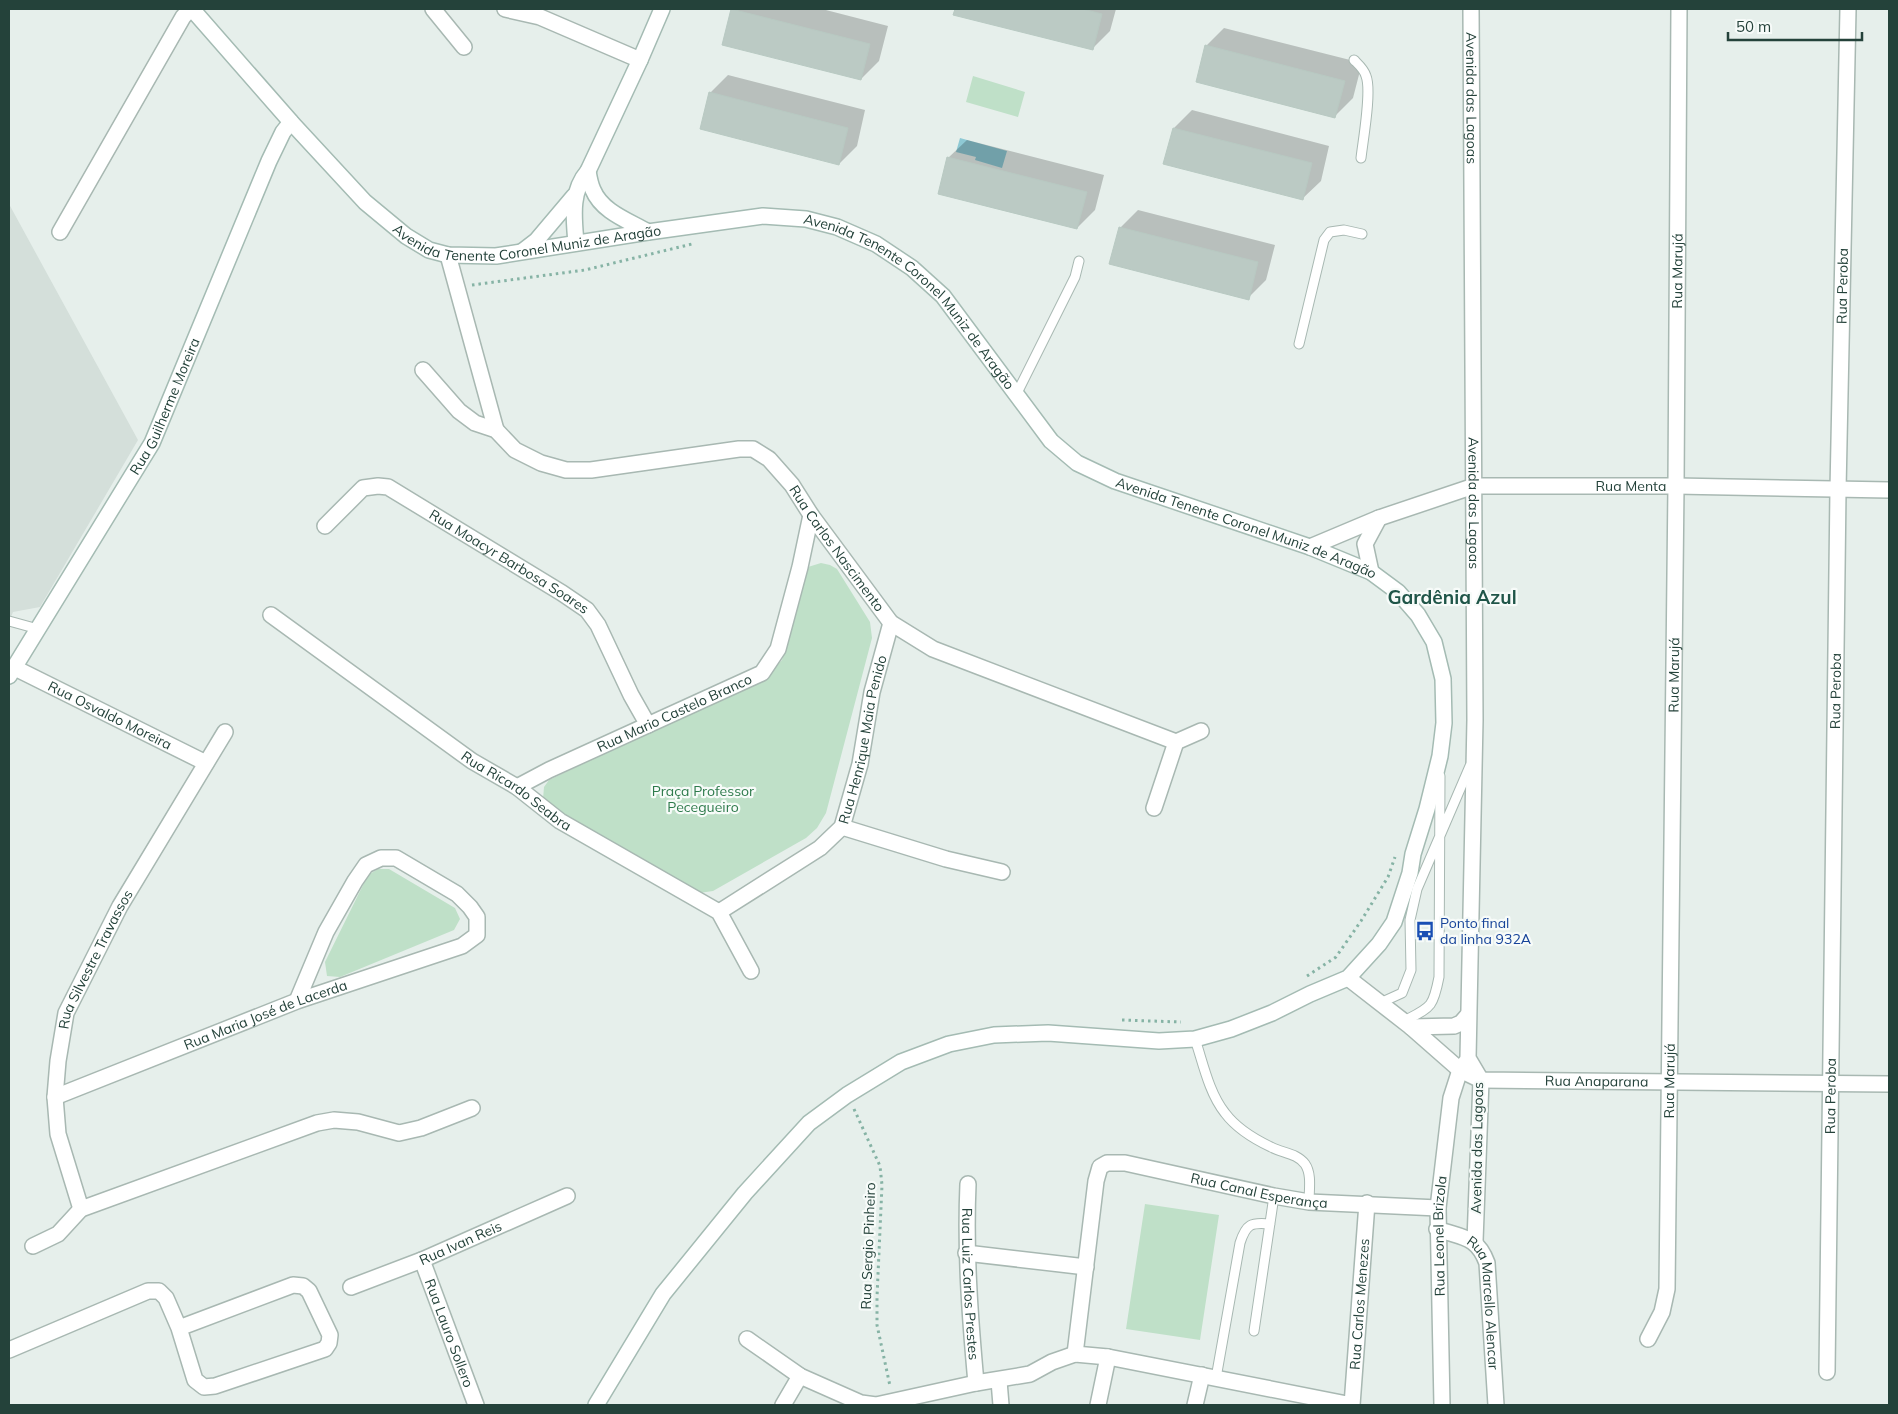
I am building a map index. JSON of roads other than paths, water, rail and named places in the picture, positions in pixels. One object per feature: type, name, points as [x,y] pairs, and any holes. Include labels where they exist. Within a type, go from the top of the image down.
[{"type":"street","name":"Avenida Tenente Coronel Muniz de Aragão","points":[[191,9],[365,202],[406,236],[429,250],[448,255],[496,256],[763,216],[806,219],[838,227],[876,244],[912,268],[943,296],[1051,441],[1077,463],[1115,481],[1310,547],[1371,572],[1403,598],[1418,615],[1434,642],[1443,679],[1444,722],[1440,756],[1413,854],[1410,874],[1394,922],[1379,944],[1348,978],[1272,1013],[1230,1029],[1195,1039],[1159,1041],[1048,1033],[994,1035],[949,1044],[902,1062],[847,1095],[810,1123],[746,1193],[663,1294],[596,1405]]},
{"type":"street","points":[[60,232],[174,32],[191,9]]},
{"type":"street","points":[[433,9],[464,47]]},
{"type":"street","points":[[505,9],[540,17],[640,60]]},
{"type":"street","points":[[523,251],[536,241],[574,196],[581,179],[588,171],[662,9]]},
{"type":"street","name":"Avenida das Lagoas","points":[[1471,9],[1474,755],[1468,1016],[1464,1064],[1481,1080],[1475,1242]]},
{"type":"street","name":"Rua Marujá","points":[[1648,1339],[1662,1312],[1667,1289],[1679,9]]},
{"type":"street","name":"Rua Peroba","points":[[1827,1372],[1838,490],[1848,9]]},
{"type":"street","name":"Rua Guilherme Moreira","points":[[12,672],[152,443],[269,161],[283,132],[291,122]]},
{"type":"street","points":[[588,171],[593,190],[600,201],[611,211],[648,232]]},
{"type":"street","points":[[574,196],[576,243]]},
{"type":"street","name":"Rua Carlos Nascimento","points":[[448,255],[496,430]]},
{"type":"street","name":"Rua Carlos Nascimento","points":[[423,370],[459,411],[475,423],[496,430],[516,450],[542,463],[566,470],[591,470],[739,449],[753,449],[769,459],[792,485],[811,515],[890,623],[934,649],[1176,742]]},
{"type":"street","name":"Rua Menta","points":[[1310,547],[1379,518],[1474,486],[1676,486],[1889,490]]},
{"type":"street","name":"Rua Moacyr Barbosa Soares","points":[[325,526],[362,488],[388,487],[562,593],[587,610],[598,625],[648,725]]},
{"type":"street","name":"Rua Mario Castelo Branco","points":[[517,787],[549,770],[762,673],[778,649],[800,567],[811,515]]},
{"type":"street","points":[[1371,572],[1365,544],[1379,518]]},
{"type":"street","name":"Rua Ricardo Seabra","points":[[271,614],[472,761],[517,787],[560,821],[719,912]]},
{"type":"street","name":"Rua Henrique Maia Penido","points":[[719,912],[820,848],[842,827],[860,764],[872,692],[890,623]]},
{"type":"street","name":"Rua Osvaldo Moreira","points":[[12,672],[206,763]]},
{"type":"street","points":[[1154,808],[1176,742],[1201,731]]},
{"type":"street","name":"Rua Silvestre Travassos","points":[[81,1209],[58,1134],[55,1097],[58,1061],[66,1013],[120,906],[225,732]]},
{"type":"street","points":[[842,827],[946,859],[1002,872]]},
{"type":"street","name":"Rua Maria José de Lacerda","points":[[55,1097],[297,1001],[462,946],[477,935],[477,917],[457,894],[396,858],[382,858],[366,865],[326,932],[297,1001]]},
{"type":"street","points":[[719,912],[751,971]]},
{"type":"street","points":[[1348,978],[1464,1064]]},
{"type":"street","points":[[1408,1024],[1454,1026],[1461,1023],[1468,1016]]},
{"type":"street","name":"Rua Leonel Brizola","points":[[1442,1405],[1438,1208],[1451,1098],[1464,1064]]},
{"type":"street","name":"Rua Anaparana","points":[[1481,1080],[1668,1080],[1889,1084]]},
{"type":"street","points":[[33,1246],[58,1234],[81,1209],[316,1123],[334,1120],[358,1122],[399,1133],[421,1128],[472,1108]]},
{"type":"street","name":"Rua Canal Esperança","points":[[1086,1267],[1096,1181],[1100,1167],[1108,1163],[1125,1163],[1309,1202],[1367,1203],[1438,1208]]},
{"type":"street","name":"Rua Luiz Carlos Prestes","points":[[968,1184],[966,1253],[976,1383]]},
{"type":"street","name":"Rua Ivan Reis","points":[[351,1287],[422,1260],[567,1196]]},
{"type":"street","name":"Rua Carlos Menezes","points":[[1352,1405],[1367,1203]]},
{"type":"street","name":"Rua Marcello Alencar","points":[[1437,1229],[1475,1242],[1482,1250],[1487,1263],[1496,1405]]},
{"type":"street","points":[[966,1253],[1086,1267],[1075,1354]]},
{"type":"street","name":"Rua Lauro Sollero","points":[[422,1260],[476,1405]]},
{"type":"street","points":[[9,1350],[148,1291],[159,1291],[166,1298],[179,1328],[195,1380],[204,1387],[215,1386],[325,1350],[329,1343],[330,1335],[309,1291],[303,1286],[293,1286],[179,1328]]},
{"type":"street","points":[[747,1339],[800,1376],[861,1403],[876,1405],[894,1402],[916,1402],[976,1383],[1030,1374],[1052,1362],[1075,1354],[1108,1357],[1352,1405]]},
{"type":"street","points":[[1098,1405],[1108,1357]]},
{"type":"street","points":[[783,1405],[800,1376]]},
{"type":"street","points":[[1195,1405],[1209,1377]]},
{"type":"street","points":[[999,1380],[1001,1405]]},
{"type":"lane","points":[[1354,60],[1362,68],[1367,78],[1361,158]]},
{"type":"lane","points":[[1299,344],[1324,240],[1330,232],[1344,230],[1362,234]]},
{"type":"lane","points":[[1016,395],[1075,277],[1079,262]]},
{"type":"lane","points":[[9,621],[38,629]]},
{"type":"lane","points":[[1380,1003],[1402,993],[1411,970],[1410,920],[1417,889],[1440,839],[1474,755]]},
{"type":"lane","points":[[1408,1024],[1432,1003],[1440,966],[1440,756]]},
{"type":"lane","points":[[1195,1039],[1214,1094],[1225,1113],[1248,1136],[1274,1149],[1290,1153],[1305,1163],[1309,1174],[1309,1202]]},
{"type":"lane","points":[[1254,1331],[1274,1196]]},
{"type":"lane","points":[[1209,1377],[1243,1232],[1252,1224],[1270,1224]]},
{"type":"water","points":[[960,138],[1007,151],[1002,168],[975,160],[976,157],[956,152]]},
{"type":"place","name":"Ponto final da linha 932A","points":[[1425,931]]},
{"type":"district","name":"Gardênia Azul","points":[[1452,597]]},
{"type":"park label","name":"Praça Professor Pecegueiro","points":[[703,800]]}]
